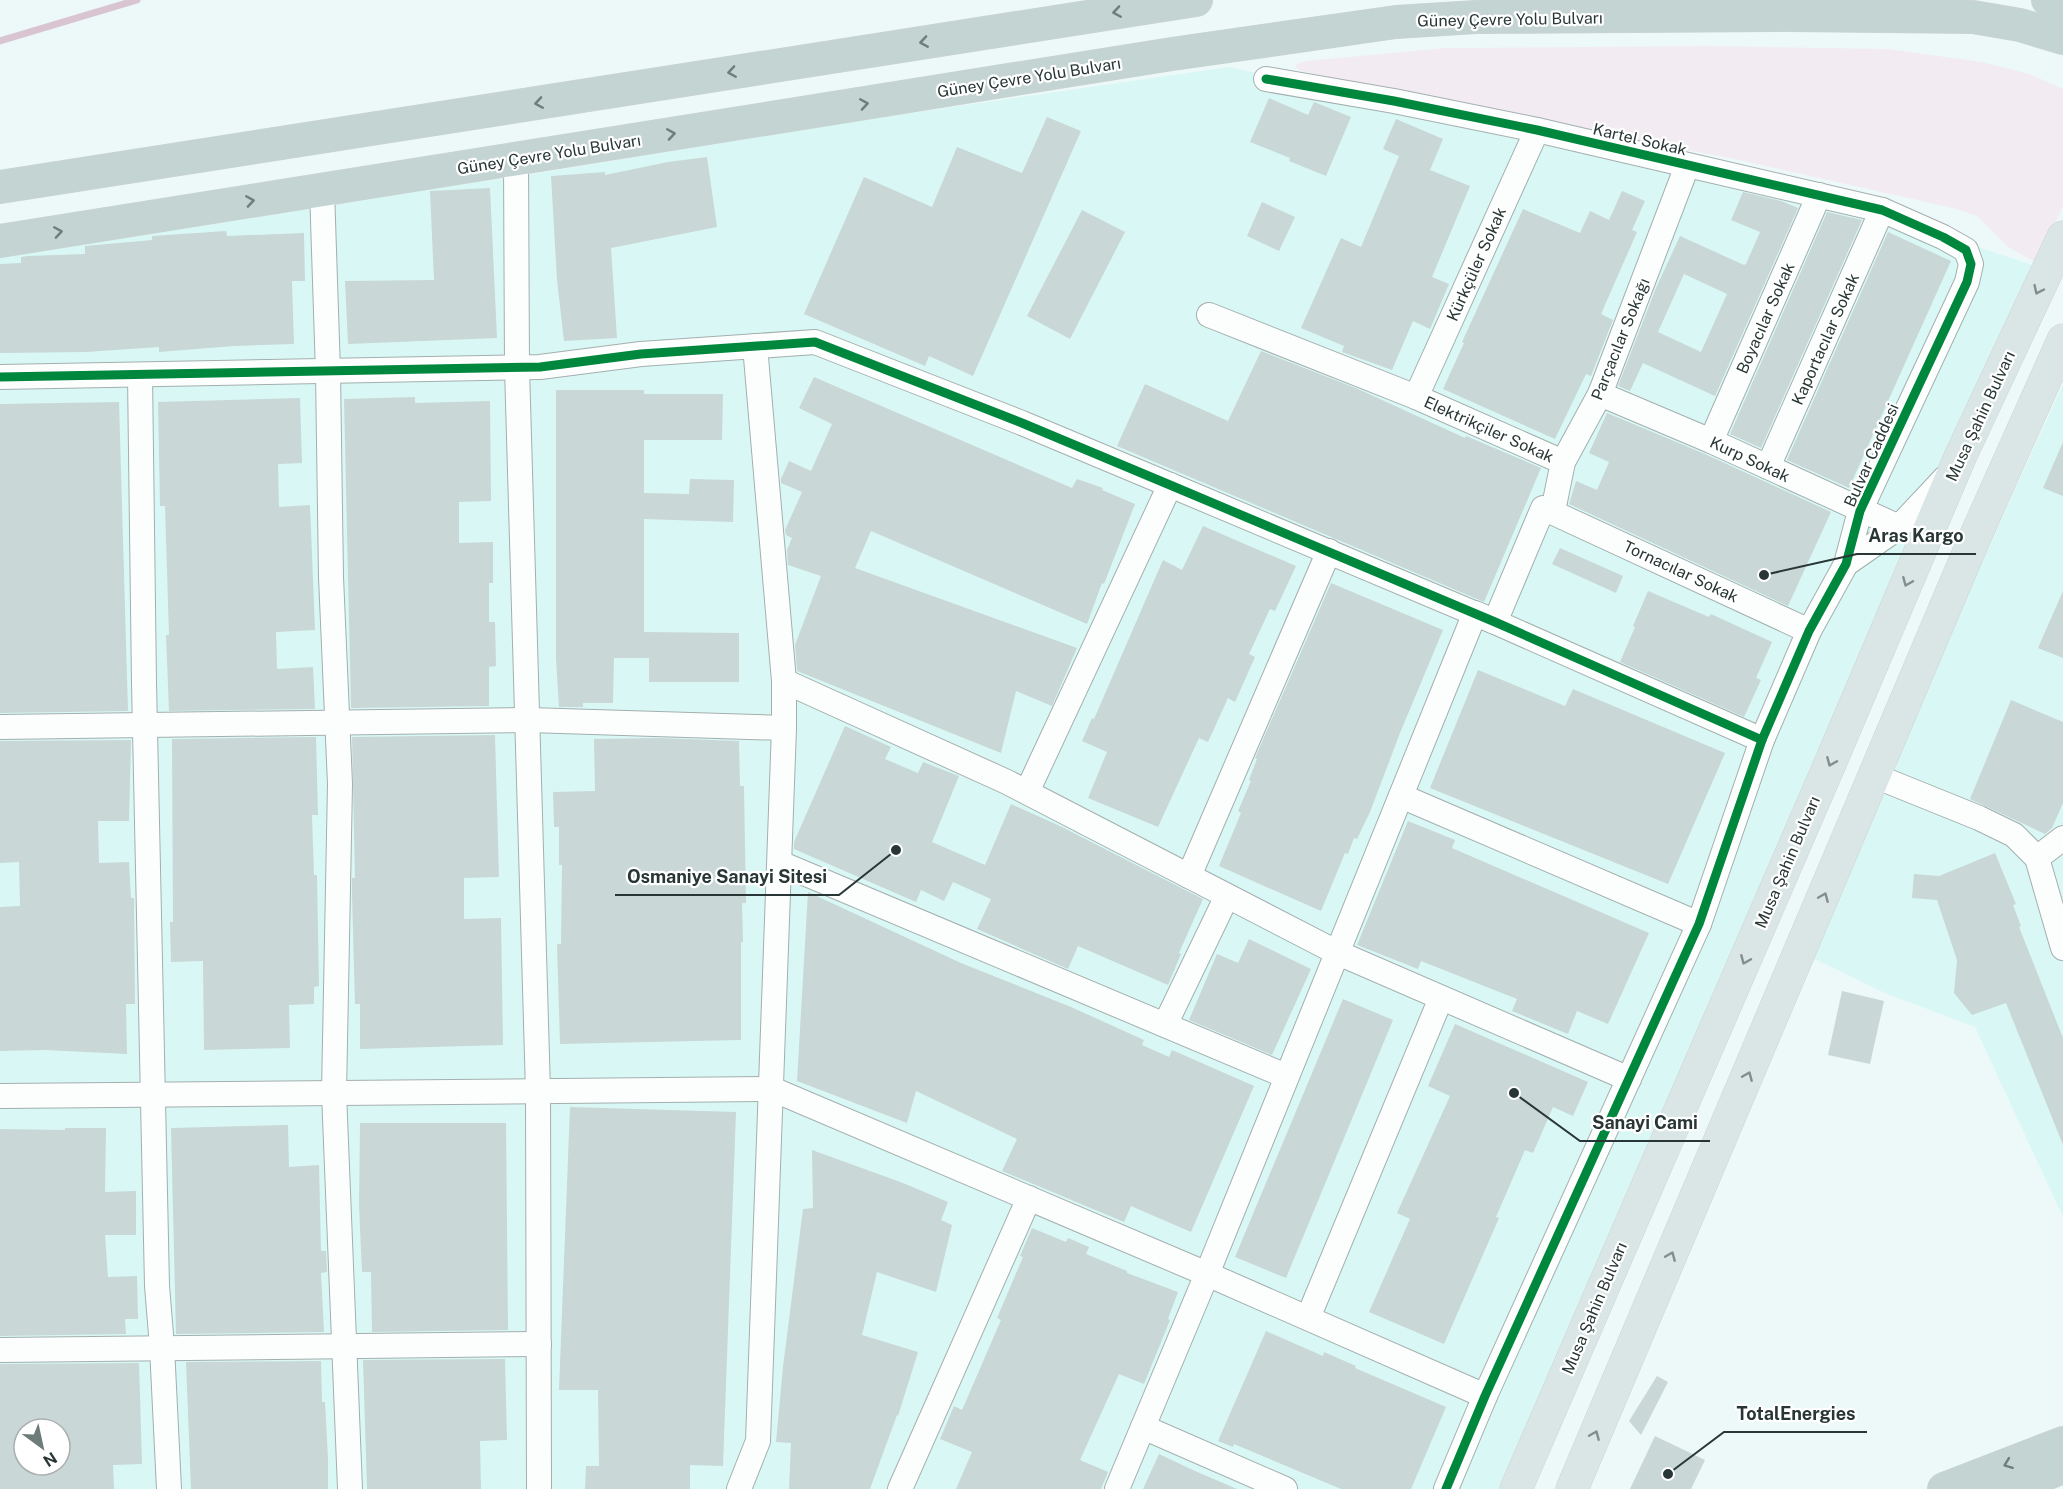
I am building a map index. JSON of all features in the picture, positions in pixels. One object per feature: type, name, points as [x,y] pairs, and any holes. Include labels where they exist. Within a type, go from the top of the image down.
[{"type":"highway","points":[[0,187],[1196,0]]},
{"type":"highway","points":[[2048,0],[2063,5]]},
{"type":"highway","name":"Güney Çevre Yolu Bulvarı","points":[[0,241],[1207,49],[1396,22],[1488,17],[1776,15],[1973,17],[2020,25],[2063,38]]},
{"type":"highway","points":[[1919,16],[2016,40],[2063,61]]},
{"type":"highway","points":[[1944,1489],[2063,1443]]},
{"type":"highway","points":[[2009,1489],[2063,1467]]},
{"type":"main road","name":"Musa Şahin Bulvarı","points":[[1516,1489],[1961,455],[2063,237]]},
{"type":"main road","points":[[1572,1489],[1975,537],[2063,340]]},
{"type":"street","name":"Kartel Sokak","points":[[1266,79],[1394,101],[1537,130],[1882,210],[1943,237],[1966,250],[1971,264],[1967,282]]},
{"type":"street","name":"Kürkçüler Sokak","points":[[1416,397],[1537,130]]},
{"type":"street","points":[[516,159],[518,368],[538,1091],[539,1489]]},
{"type":"street","name":"Parçacılar Sokağı","points":[[1553,512],[1563,462],[1600,394],[1687,166]]},
{"type":"street","points":[[322,190],[331,578],[340,784],[334,1093],[350,1489]]},
{"type":"street","name":"Boyacılar Sokak","points":[[1711,441],[1820,195]]},
{"type":"street","name":"Kaportacılar Sokak","points":[[1768,467],[1882,210]]},
{"type":"street","name":"Bulvar Caddesi","points":[[1446,1489],[1485,1396],[1700,924],[1762,740],[1809,631],[1846,564],[1860,511],[1967,282]]},
{"type":"street","name":"Elektrikçiler Sokak","points":[[1209,315],[1416,397],[1563,462]]},
{"type":"street","points":[[0,377],[518,368],[641,354],[815,342],[1022,423],[1495,622]]},
{"type":"street","points":[[739,1489],[758,1442],[784,728],[784,681],[755,346]]},
{"type":"street","points":[[140,375],[157,1286],[169,1489]]},
{"type":"street","points":[[1846,564],[1899,527],[1950,473],[1996,380]]},
{"type":"street","name":"Kurp Sokak","points":[[1600,394],[1711,441],[1899,527]]},
{"type":"street","points":[[1026,792],[1170,485]]},
{"type":"street","points":[[1495,622],[1543,508],[1553,512]]},
{"type":"street","name":"Tornacılar Sokak","points":[[1553,512],[1809,631]]},
{"type":"street","points":[[1189,876],[1329,552]]},
{"type":"street","points":[[1117,1489],[1207,1274],[1474,613],[1762,740]]},
{"type":"street","points":[[784,681],[1026,792],[1336,952],[1629,1079]]},
{"type":"street","points":[[0,728],[337,721],[529,720],[784,728]]},
{"type":"street","points":[[1875,776],[1979,818],[2014,835],[2037,858],[2063,948]]},
{"type":"street","points":[[1401,796],[1700,924]]},
{"type":"street","points":[[2037,858],[2063,838]]},
{"type":"street","points":[[780,863],[1286,1076]]},
{"type":"street","points":[[1165,1025],[1227,896]]},
{"type":"street","points":[[1308,1318],[1441,998]]},
{"type":"street","points":[[0,1096],[772,1089],[1207,1274],[1485,1396]]},
{"type":"street","points":[[900,1489],[1029,1198]]},
{"type":"street","points":[[0,1350],[539,1344]]},
{"type":"street","points":[[1143,1427],[1285,1489]]},
{"type":"shaded area","points":[[1710,46],[1887,49],[1982,62],[2029,74],[2063,89],[2063,206],[2037,263],[2008,247],[1977,216],[1957,209],[1730,158],[1600,134],[1301,71],[1295,67],[1307,61],[1445,48]]},
{"type":"shaded area","points":[[1229,67],[1642,161],[1848,204],[2051,271],[1506,1489],[0,1489],[0,253],[396,189],[500,179],[612,161],[676,147]]},
{"type":"shaded area","points":[[2063,384],[2063,1217],[1975,1027],[1885,993],[1804,954]]},
{"type":"building","points":[[1269,98],[1308,115],[1314,102],[1351,117],[1326,176],[1250,142]]},
{"type":"building","points":[[1047,117],[1081,131],[973,376],[929,356],[925,366],[804,314],[864,177],[932,207],[957,147],[1022,173]]},
{"type":"building","points":[[1396,119],[1443,139],[1430,170],[1470,186],[1432,277],[1449,284],[1430,329],[1413,321],[1392,370],[1342,352],[1344,346],[1301,328],[1341,238],[1361,247],[1399,156],[1383,149]]},
{"type":"building","points":[[707,157],[717,227],[611,248],[617,338],[564,341],[557,280],[551,176],[605,172],[605,175],[668,162]]},
{"type":"building","points":[[490,188],[497,338],[348,344],[345,281],[434,280],[430,191]]},
{"type":"building","points":[[1622,191],[1645,201],[1632,230],[1637,232],[1601,314],[1613,320],[1591,376],[1586,374],[1555,439],[1443,389],[1523,209],[1580,233],[1590,211],[1609,220]]},
{"type":"building","points":[[1743,192],[1781,201],[1798,208],[1715,396],[1643,363],[1630,391],[1618,386],[1656,288],[1680,236],[1746,264],[1760,232],[1731,220]],"holes":[[[1684,274],[1727,294],[1701,352],[1658,332]]]},
{"type":"building","points":[[1262,202],[1295,217],[1279,251],[1247,236]]},
{"type":"building","points":[[1082,210],[1125,232],[1070,339],[1027,316]]},
{"type":"building","points":[[1827,212],[1862,220],[1761,448],[1730,434]]},
{"type":"building","points":[[226,231],[227,236],[304,233],[305,281],[292,281],[294,344],[159,352],[159,347],[86,352],[0,353],[0,264],[21,263],[21,257],[28,256],[85,254],[85,246],[152,240],[152,236]]},
{"type":"building","points":[[1888,232],[1951,261],[1849,488],[1787,460]]},
{"type":"building","points":[[1261,351],[1358,389],[1465,438],[1466,436],[1541,468],[1484,602],[1117,446],[1145,384],[1228,421]]},
{"type":"building","points":[[814,377],[1072,488],[1077,479],[1103,488],[1102,490],[1135,504],[1087,624],[871,531],[855,568],[1077,648],[1052,706],[1016,691],[1001,753],[797,671],[795,645],[821,576],[788,565],[787,550],[792,538],[786,535],[785,530],[802,492],[781,483],[781,479],[789,461],[811,471],[832,424],[799,408]]},
{"type":"building","points":[[556,390],[644,390],[644,394],[723,394],[722,440],[644,440],[644,493],[689,494],[690,479],[734,480],[733,522],[644,519],[644,632],[739,633],[739,682],[649,682],[649,658],[614,658],[613,703],[583,703],[583,707],[559,707],[556,658]]},
{"type":"building","points":[[415,397],[415,403],[490,401],[491,501],[459,502],[459,543],[493,542],[493,583],[489,583],[489,622],[495,622],[496,666],[489,667],[489,706],[351,708],[344,399]]},
{"type":"building","points":[[300,398],[302,463],[278,464],[279,507],[310,505],[315,630],[276,632],[277,669],[313,667],[315,709],[169,711],[165,506],[160,506],[158,402]]},
{"type":"building","points":[[119,402],[128,711],[0,713],[0,404]]},
{"type":"building","points":[[1607,413],[1705,454],[1831,512],[1788,606],[1569,504],[1576,481],[1597,490],[1609,462],[1589,453]]},
{"type":"building","points":[[2063,442],[2063,496],[2043,488]]},
{"type":"building","points":[[1203,526],[1296,566],[1275,611],[1270,609],[1249,654],[1255,657],[1235,702],[1228,698],[1208,742],[1199,738],[1158,827],[1088,798],[1107,752],[1082,741],[1092,718],[1094,719],[1163,560],[1182,570]]},
{"type":"building","points":[[1560,548],[1623,576],[1616,593],[1552,564]]},
{"type":"building","points":[[1331,583],[1443,630],[1370,812],[1357,839],[1354,838],[1348,854],[1345,853],[1321,911],[1219,866],[1241,813],[1238,811],[1251,781],[1249,780],[1257,759],[1255,758]]},
{"type":"building","points":[[1648,591],[1709,617],[1711,614],[1772,642],[1756,678],[1761,680],[1744,717],[1620,662]]},
{"type":"building","points":[[2063,591],[2063,658],[2038,648]]},
{"type":"building","points":[[1478,670],[1565,706],[1573,689],[1725,753],[1668,884],[1430,788]]},
{"type":"building","points":[[2011,700],[2063,722],[2063,803],[2052,828],[2045,834],[1970,799]]},
{"type":"building","points":[[845,726],[891,747],[885,759],[918,773],[923,762],[959,776],[932,842],[985,865],[1011,804],[1060,826],[1203,899],[1179,953],[1181,954],[1168,985],[1078,946],[1068,969],[977,929],[991,899],[953,882],[944,901],[921,890],[916,902],[794,849],[794,842]]},
{"type":"building","points":[[495,735],[499,877],[464,878],[464,919],[501,918],[503,1045],[360,1049],[360,1004],[355,1004],[352,895],[352,878],[355,878],[352,737]]},
{"type":"building","points":[[316,737],[318,815],[312,815],[314,875],[317,875],[319,986],[314,987],[314,1004],[289,1005],[290,1048],[204,1050],[203,961],[171,962],[170,922],[173,922],[172,739]]},
{"type":"building","points":[[659,738],[739,741],[740,786],[744,786],[746,903],[742,903],[741,1040],[560,1044],[557,944],[561,944],[562,865],[559,865],[559,827],[554,827],[553,792],[595,791],[594,739]]},
{"type":"building","points":[[131,740],[129,821],[98,821],[99,863],[129,862],[131,898],[134,898],[135,1004],[126,1004],[127,1054],[44,1050],[0,1051],[0,907],[20,906],[19,862],[0,863],[0,741]]},
{"type":"building","points":[[1408,821],[1455,840],[1452,848],[1649,933],[1608,1024],[1577,1011],[1568,1034],[1512,1011],[1517,999],[1421,961],[1418,969],[1357,945]]},
{"type":"building","points":[[1995,853],[2016,904],[2013,905],[2021,926],[2019,927],[2063,1038],[2063,1145],[2006,1003],[1972,1015],[1954,993],[1957,960],[1937,900],[1912,898],[1914,874],[1939,876]]},
{"type":"building","points":[[808,892],[961,963],[1071,1007],[1144,1040],[1142,1045],[1169,1057],[1172,1050],[1254,1086],[1191,1232],[1131,1206],[1124,1222],[1002,1171],[1017,1139],[916,1091],[907,1123],[797,1081]]},
{"type":"building","points":[[1249,939],[1311,969],[1272,1055],[1189,1020],[1217,954],[1238,963]]},
{"type":"building","points":[[1842,991],[1884,1001],[1870,1064],[1828,1055]]},
{"type":"building","points":[[1343,999],[1393,1020],[1286,1278],[1235,1257]]},
{"type":"building","points":[[1455,1024],[1588,1082],[1573,1116],[1553,1107],[1533,1153],[1525,1150],[1496,1217],[1499,1218],[1444,1344],[1369,1312],[1410,1219],[1397,1213],[1450,1096],[1428,1086]]},
{"type":"building","points":[[570,1107],[736,1112],[723,1466],[690,1465],[690,1489],[585,1489],[586,1466],[599,1466],[598,1390],[559,1390]]},
{"type":"building","points":[[360,1123],[506,1123],[508,1330],[372,1332],[371,1272],[362,1272],[359,1206]]},
{"type":"building","points":[[288,1125],[289,1167],[319,1165],[321,1251],[326,1251],[327,1272],[321,1273],[324,1332],[176,1334],[171,1128]]},
{"type":"building","points":[[65,1128],[106,1128],[105,1192],[136,1191],[136,1235],[105,1235],[108,1277],[137,1276],[138,1319],[125,1319],[126,1334],[0,1336],[0,1129],[65,1130]]},
{"type":"building","points":[[812,1150],[948,1202],[941,1220],[952,1225],[936,1292],[877,1272],[862,1335],[918,1352],[898,1416],[870,1489],[789,1489],[791,1443],[776,1442],[803,1209],[813,1208]]},
{"type":"building","points":[[1032,1228],[1066,1242],[1068,1238],[1089,1247],[1086,1254],[1127,1271],[1127,1273],[1178,1292],[1168,1319],[1170,1320],[1144,1384],[1119,1374],[1080,1460],[1108,1472],[1101,1489],[956,1489],[972,1452],[940,1439],[954,1406],[962,1410],[1001,1320],[997,1318],[1023,1257],[1020,1256]]},
{"type":"building","points":[[1266,1331],[1323,1356],[1324,1352],[1356,1366],[1355,1368],[1446,1407],[1411,1489],[1341,1489],[1234,1444],[1233,1447],[1218,1441]]},
{"type":"building","points":[[505,1359],[507,1440],[480,1441],[481,1489],[367,1489],[363,1360]]},
{"type":"building","points":[[321,1361],[328,1489],[191,1489],[186,1362]]},
{"type":"building","points":[[139,1363],[142,1464],[113,1465],[114,1489],[0,1489],[0,1364]]},
{"type":"building","points":[[1657,1376],[1668,1382],[1641,1435],[1629,1421]]},
{"type":"building","points":[[1655,1436],[1705,1460],[1691,1489],[1630,1489]]},
{"type":"building","points":[[1159,1454],[1195,1471],[1237,1489],[1143,1489]]},
{"type":"waterway","points":[[0,41],[137,0]]},
{"type":"cycle path","points":[[1266,79],[1394,101],[1537,130],[1882,210],[1943,237],[1966,250],[1971,264],[1967,282],[1860,511],[1846,564],[1809,631],[1762,740],[1699,924],[1485,1396],[1446,1489]]},
{"type":"cycle path","points":[[0,377],[540,367],[641,354],[815,342],[1022,423],[1170,485],[1495,622],[1762,740]]},
{"type":"place","name":"Aras Kargo","points":[[1764,575]]},
{"type":"place","name":"Osmaniye Sanayi Sitesi","points":[[896,850]]},
{"type":"place","name":"Sanayi Cami","points":[[1514,1093]]},
{"type":"place","name":"TotalEnergies","points":[[1668,1474]]}]
